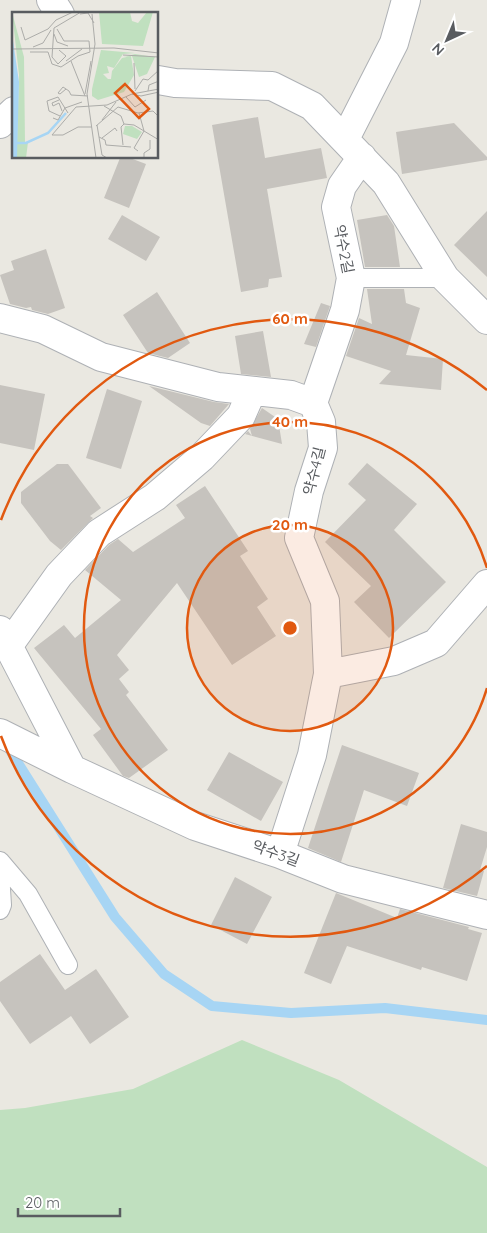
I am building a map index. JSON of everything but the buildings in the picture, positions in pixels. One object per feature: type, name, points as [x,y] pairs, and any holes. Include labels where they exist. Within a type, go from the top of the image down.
[{"type":"street","points":[[52,0],[59,12]]},
{"type":"street","name":"약수2길","points":[[313,403],[345,310],[351,278],[336,207],[353,148],[394,43],[406,0]]},
{"type":"street","points":[[159,80],[175,83],[272,86],[312,106],[386,182],[444,278],[487,320]]},
{"type":"street","points":[[0,124],[12,113]]},
{"type":"street","points":[[0,318],[43,329],[101,356],[218,387],[291,396],[313,403]]},
{"type":"street","points":[[72,769],[4,637],[99,533],[155,497],[202,457],[241,416],[252,391]]},
{"type":"street","name":"약수4길","points":[[280,854],[312,755],[328,674],[325,601],[299,538],[309,491],[323,448],[321,422],[313,403]]},
{"type":"street","points":[[328,674],[394,661],[436,643],[487,584]]},
{"type":"street","name":"약수3길","points":[[0,732],[72,769],[194,826],[280,854],[343,879],[487,915]]},
{"type":"lane","points":[[351,278],[444,278]]},
{"type":"lane","points":[[0,861],[28,894],[68,965]]},
{"type":"lane","points":[[0,873],[2,905],[0,910]]},
{"type":"green space","points":[[242,1040],[339,1080],[487,1167],[487,1233],[0,1233],[0,1110],[25,1108],[133,1089]]},
{"type":"waterway","points":[[6,744],[115,917],[164,974],[212,1006],[291,1013],[385,1008],[487,1020]]}]
